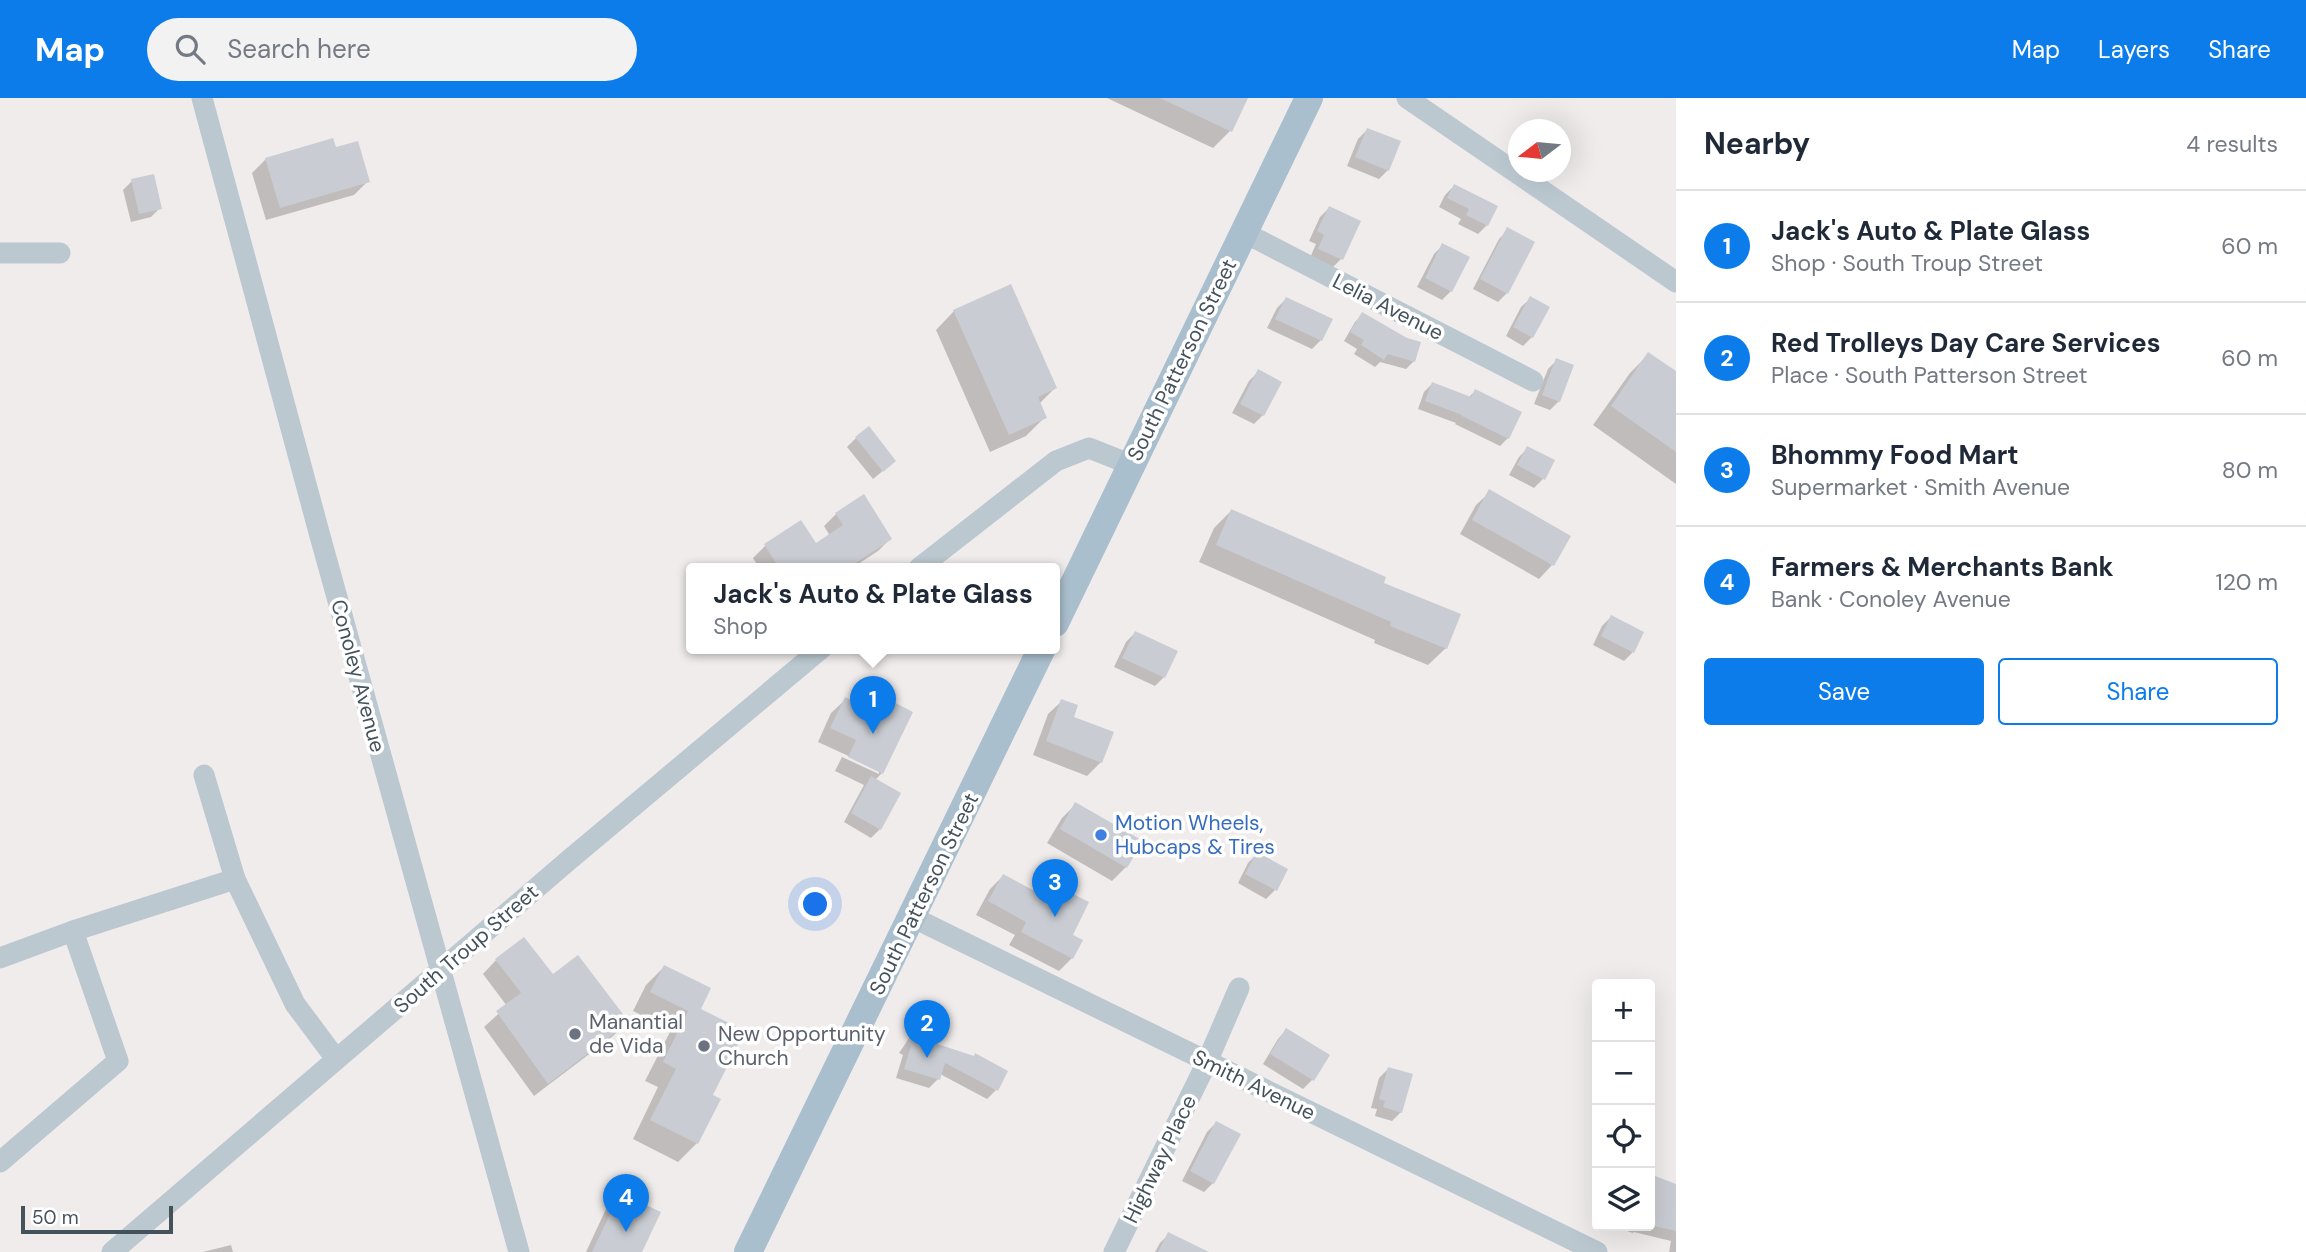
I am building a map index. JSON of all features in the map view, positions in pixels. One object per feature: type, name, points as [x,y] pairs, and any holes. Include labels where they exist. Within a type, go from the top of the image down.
[{"type":"main road","name":"South Patterson Street","points":[[1060,612],[1309,98]]},
{"type":"main road","name":"South Patterson Street","points":[[748,1252],[1039,654]]},
{"type":"street","name":"Conoley Avenue","points":[[202,98],[519,1252]]},
{"type":"street","points":[[1409,99],[1676,282]]},
{"type":"street","name":"Lelia Avenue","points":[[1243,232],[1534,381]]},
{"type":"street","points":[[0,253],[60,253]]},
{"type":"street","points":[[925,563],[1056,461],[1089,448],[1132,465]]},
{"type":"street","name":"South Troup Street","points":[[112,1252],[815,654]]},
{"type":"street","points":[[204,775],[235,879],[295,1004],[336,1059]]},
{"type":"street","points":[[0,958],[235,879]]},
{"type":"street","name":"Smith Avenue","points":[[912,917],[1597,1252]]},
{"type":"street","points":[[0,1162],[118,1061],[73,932]]},
{"type":"street","name":"Highway Place","points":[[1114,1252],[1207,1062],[1239,988]]},
{"type":"building","points":[[1160,98],[1248,98],[1232,132]]},
{"type":"building","points":[[1367,128],[1401,141],[1389,171],[1355,157]]},
{"type":"building","points":[[333,138],[336,147],[358,141],[370,182],[280,208],[265,158]]},
{"type":"building","points":[[154,174],[162,209],[139,214],[131,179]]},
{"type":"building","points":[[1454,184],[1498,206],[1488,226],[1466,215],[1469,209],[1447,198]]},
{"type":"building","points":[[1329,206],[1361,221],[1343,260],[1318,249],[1324,235],[1317,231]]},
{"type":"building","points":[[1507,227],[1535,242],[1508,294],[1480,279]]},
{"type":"building","points":[[1442,243],[1470,257],[1452,292],[1425,278]]},
{"type":"building","points":[[1011,284],[1057,388],[1038,397],[1047,418],[1009,435],[953,310]]},
{"type":"building","points":[[1530,296],[1550,307],[1533,338],[1513,327]]},
{"type":"building","points":[[1286,297],[1333,319],[1322,341],[1275,319]]},
{"type":"building","points":[[1362,312],[1407,338],[1421,342],[1415,362],[1388,354],[1384,360],[1361,345],[1364,340],[1350,332]]},
{"type":"building","points":[[1648,352],[1676,371],[1676,452],[1611,406]]},
{"type":"building","points":[[1556,358],[1574,365],[1560,402],[1542,395]]},
{"type":"building","points":[[1258,369],[1282,382],[1264,416],[1240,404]]},
{"type":"building","points":[[1432,382],[1471,397],[1475,389],[1522,412],[1509,439],[1462,415],[1425,401]]},
{"type":"building","points":[[869,426],[896,461],[883,472],[855,437]]},
{"type":"building","points":[[1527,446],[1555,460],[1545,480],[1517,465]]},
{"type":"building","points":[[1489,489],[1571,536],[1554,566],[1472,520]]},
{"type":"building","points":[[864,494],[892,539],[856,563],[776,563],[764,544],[801,520],[816,543],[843,525],[835,513]]},
{"type":"building","points":[[1231,509],[1386,577],[1384,583],[1461,614],[1447,649],[1390,626],[1391,622],[1216,545]]},
{"type":"building","points":[[1611,615],[1644,632],[1634,653],[1601,636]]},
{"type":"building","points":[[1135,631],[1178,651],[1165,678],[1122,658]]},
{"type":"building","points":[[878,694],[913,712],[883,774],[848,757],[856,740],[830,728],[845,697],[871,710]]},
{"type":"building","points":[[1061,699],[1078,705],[1074,717],[1114,732],[1102,763],[1046,741]]},
{"type":"building","points":[[871,776],[901,793],[881,830],[851,813]]},
{"type":"building","name":"Motion Wheels, Hubcaps & Tires","points":[[1075,802],[1143,841],[1127,868],[1060,829]]},
{"type":"building","points":[[1257,852],[1288,869],[1277,891],[1245,874]]},
{"type":"building","points":[[1003,874],[1040,894],[1047,881],[1089,902],[1073,935],[1083,940],[1073,959],[1021,932],[1026,922],[988,901]]},
{"type":"building","points":[[524,937],[553,974],[578,955],[629,1022],[548,1084],[496,1011],[521,993],[495,959]]},
{"type":"building","name":"New Opportunity Church","points":[[664,965],[711,988],[701,1009],[745,1031],[713,1095],[721,1099],[698,1144],[650,1120],[676,1069],[663,1062],[688,1011],[650,992]]},
{"type":"building","points":[[1286,1028],[1330,1055],[1314,1081],[1270,1054]]},
{"type":"building","points":[[910,1035],[974,1056],[975,1053],[1008,1071],[998,1091],[945,1063],[940,1080],[904,1069],[911,1046],[907,1043]]},
{"type":"building","points":[[1388,1067],[1413,1074],[1402,1113],[1383,1107],[1385,1101],[1379,1099]]},
{"type":"building","points":[[1216,1121],[1241,1134],[1214,1184],[1190,1171]]},
{"type":"building","points":[[1655,1176],[1676,1184],[1676,1231],[1655,1226]]},
{"type":"building","points":[[620,1193],[661,1212],[642,1252],[592,1252]]},
{"type":"building","points":[[1168,1232],[1209,1252],[1158,1252]]},
{"type":"place","name":"Jack's Auto & Plate Glass","points":[[873,734]]},
{"type":"place","name":"Motion Wheels, Hubcaps & Tires","points":[[1101,835]]},
{"type":"place","name":"Bhommy Food Mart","points":[[1055,917]]},
{"type":"place","name":"Manantial de Vida","points":[[575,1034]]},
{"type":"place","name":"New Opportunity Church","points":[[704,1046]]},
{"type":"place","name":"Red Trolleys Day Care Services","points":[[927,1058]]},
{"type":"place","name":"Farmers & Merchants Bank","points":[[626,1232]]}]
